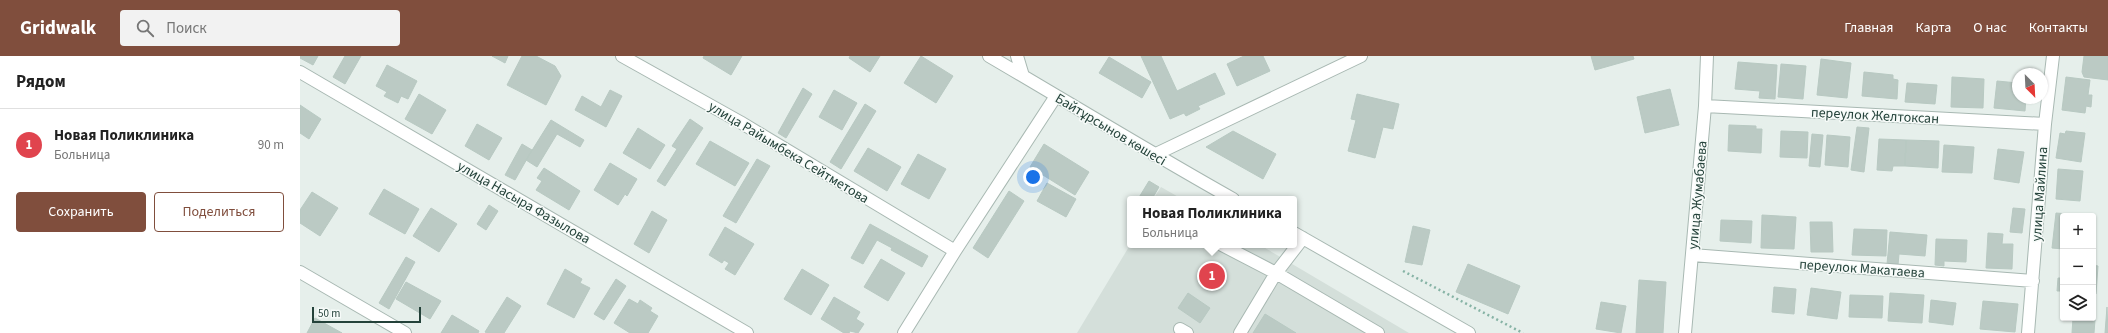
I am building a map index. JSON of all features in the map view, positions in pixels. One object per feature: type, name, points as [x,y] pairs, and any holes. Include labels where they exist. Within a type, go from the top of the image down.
[{"type":"street","name":"улица Райымбека Сейтметова","points":[[622,56],[740,122],[955,251]]},
{"type":"street","name":"Байтұрсынов көшесі","points":[[989,56],[1116,130],[1154,155],[1229,196]]},
{"type":"street","points":[[1017,56],[1023,76]]},
{"type":"street","points":[[1154,155],[1362,56]]},
{"type":"street","name":"улица Жумабаева","points":[[1685,333],[1705,106],[1707,56]]},
{"type":"street","name":"улица Майлина","points":[[2028,333],[2045,124],[2053,56]]},
{"type":"street","name":"улица Насыра Фазылова","points":[[300,72],[747,333]]},
{"type":"street","points":[[904,333],[955,251],[1056,96]]},
{"type":"street","name":"переулок Желтоксан","points":[[1705,106],[2045,124]]},
{"type":"street","points":[[1298,235],[1469,333]]},
{"type":"street","points":[[1228,248],[1276,273],[1378,333]]},
{"type":"street","points":[[1240,333],[1290,248]]},
{"type":"street","name":"переулок Макатаева","points":[[1692,255],[2033,281]]},
{"type":"street","points":[[300,272],[405,333]]},
{"type":"path","points":[[1403,271],[1523,333]]},
{"type":"shaded area","points":[[1161,187],[1177,196],[1155,196]]},
{"type":"shaded area","points":[[1128,248],[1265,248],[1409,333],[1077,333]]},
{"type":"building","points":[[300,56],[318,56],[313,65],[300,58]]},
{"type":"building","points":[[345,56],[361,56],[345,84],[333,77]]},
{"type":"building","points":[[492,56],[508,56],[505,63]]},
{"type":"building","points":[[522,56],[536,56],[555,66],[561,76],[546,105],[507,85]]},
{"type":"building","points":[[704,56],[742,56],[731,75],[703,58]]},
{"type":"building","points":[[850,56],[880,56],[870,72],[849,58]]},
{"type":"building","points":[[921,56],[953,76],[936,103],[904,83]]},
{"type":"building","points":[[1141,56],[1161,56],[1177,91],[1215,73],[1225,94],[1198,106],[1200,109],[1186,116],[1184,113],[1170,119]]},
{"type":"building","points":[[1244,56],[1263,56],[1270,71],[1237,86],[1227,64]]},
{"type":"building","points":[[1591,56],[1633,56],[1634,59],[1595,70]]},
{"type":"building","points":[[2084,56],[2108,56],[2108,80],[2084,77],[2082,72]]},
{"type":"building","points":[[1109,57],[1151,82],[1142,98],[1099,73]]},
{"type":"building","points":[[1821,59],[1851,63],[1847,98],[1817,95]]},
{"type":"building","points":[[1738,62],[1777,65],[1775,99],[1759,98],[1760,91],[1735,89]]},
{"type":"building","points":[[1781,64],[1806,66],[1803,99],[1778,97]]},
{"type":"building","points":[[387,65],[417,81],[408,99],[401,96],[398,103],[384,96],[387,92],[376,86]]},
{"type":"building","points":[[1864,72],[1893,75],[1893,79],[1898,80],[1897,99],[1862,96]]},
{"type":"building","points":[[1952,77],[1984,79],[1983,108],[1951,107]]},
{"type":"building","points":[[2066,77],[2090,80],[2088,95],[2092,95],[2091,107],[2086,106],[2085,113],[2062,110]]},
{"type":"building","points":[[1997,81],[2012,82],[2012,104],[2026,104],[2025,111],[1994,108]]},
{"type":"building","points":[[1907,83],[1937,85],[1935,104],[1905,102]]},
{"type":"building","points":[[803,88],[812,94],[786,138],[778,133]]},
{"type":"building","points":[[1670,89],[1679,125],[1645,133],[1637,97]]},
{"type":"building","points":[[610,90],[622,96],[606,127],[575,110],[582,96],[601,107]]},
{"type":"building","points":[[834,90],[857,103],[842,130],[819,117]]},
{"type":"building","points":[[419,94],[446,110],[432,134],[405,119]]},
{"type":"building","points":[[1357,94],[1399,104],[1393,129],[1383,127],[1375,158],[1348,151],[1356,120],[1351,119]]},
{"type":"building","points":[[865,104],[876,111],[841,169],[830,162]]},
{"type":"building","points":[[300,105],[321,119],[309,139],[300,133]]},
{"type":"building","points":[[690,119],[703,128],[665,186],[657,181],[677,149],[672,146]]},
{"type":"building","points":[[551,120],[584,140],[580,147],[557,134],[537,167],[526,160]]},
{"type":"building","points":[[477,124],[502,138],[489,160],[465,146]]},
{"type":"building","points":[[1729,125],[1756,126],[1756,129],[1762,129],[1761,153],[1728,151]]},
{"type":"building","points":[[1857,127],[1869,128],[1864,172],[1851,170]]},
{"type":"building","points":[[638,128],[665,145],[650,169],[623,153]]},
{"type":"building","points":[[1233,131],[1276,154],[1263,179],[1206,147]]},
{"type":"building","points":[[1781,131],[1808,132],[1807,158],[1780,157]]},
{"type":"building","points":[[2066,131],[2085,133],[2081,162],[2056,158],[2060,133],[2065,134]]},
{"type":"building","points":[[1812,134],[1823,135],[1820,167],[1809,166]]},
{"type":"building","points":[[1827,135],[1850,137],[1848,167],[1825,165]]},
{"type":"building","points":[[1879,139],[1906,140],[1905,166],[1893,166],[1892,171],[1877,170]]},
{"type":"building","points":[[1906,140],[1939,141],[1938,168],[1905,166]]},
{"type":"building","points":[[710,141],[749,163],[735,186],[696,164]]},
{"type":"building","points":[[522,144],[532,150],[515,180],[505,175]]},
{"type":"building","points":[[1044,144],[1089,172],[1075,195],[1030,167]]},
{"type":"building","points":[[1944,145],[1974,147],[1972,173],[1942,172]]},
{"type":"building","points":[[868,148],[901,167],[887,191],[854,171]]},
{"type":"building","points":[[1998,149],[2024,152],[2019,183],[1994,179]]},
{"type":"building","points":[[918,154],[946,169],[929,199],[901,184]]},
{"type":"building","points":[[757,159],[770,166],[736,223],[723,216]]},
{"type":"building","points":[[610,163],[637,179],[627,196],[625,194],[618,205],[594,190]]},
{"type":"building","points":[[544,168],[580,191],[569,210],[536,190],[542,181],[537,178]]},
{"type":"building","points":[[2058,169],[2083,171],[2080,201],[2056,199]]},
{"type":"building","points":[[1149,181],[1159,187],[1154,196],[1140,196]]},
{"type":"building","points":[[1047,183],[1076,199],[1066,217],[1037,201]]},
{"type":"building","points":[[384,189],[419,209],[405,234],[369,214]]},
{"type":"building","points":[[1009,191],[1024,201],[988,258],[973,248]]},
{"type":"building","points":[[312,192],[338,208],[320,236],[300,223],[300,210]]},
{"type":"building","points":[[489,205],[498,211],[486,230],[477,224]]},
{"type":"building","points":[[431,208],[457,224],[439,252],[413,236]]},
{"type":"building","points":[[2013,208],[2025,209],[2022,233],[2010,232]]},
{"type":"building","points":[[652,211],[667,220],[649,253],[634,244]]},
{"type":"building","points":[[2056,213],[2060,213],[2060,249],[2052,248]]},
{"type":"building","points":[[1762,215],[1796,217],[1794,249],[1761,248]]},
{"type":"building","points":[[1721,220],[1752,221],[1751,243],[1720,241]]},
{"type":"building","points":[[1810,222],[1832,222],[1833,252],[1811,252]]},
{"type":"building","points":[[870,224],[928,256],[922,267],[891,250],[892,248],[877,240],[863,264],[851,258]]},
{"type":"building","points":[[1413,226],[1430,230],[1422,265],[1405,262]]},
{"type":"building","points":[[725,227],[754,244],[735,275],[725,269],[729,263],[724,260],[722,263],[709,255]]},
{"type":"building","points":[[1854,229],[1887,230],[1886,256],[1852,255]]},
{"type":"building","points":[[1890,232],[1927,235],[1925,256],[1899,254],[1898,265],[1887,264]]},
{"type":"building","points":[[1988,233],[2003,234],[2002,244],[2013,244],[2012,269],[1986,268]]},
{"type":"building","points":[[1936,239],[1967,240],[1966,262],[1944,261],[1944,266],[1935,265]]},
{"type":"building","points":[[406,257],[415,262],[389,309],[379,303]]},
{"type":"building","points":[[881,259],[905,273],[888,301],[864,287]]},
{"type":"building","points":[[1468,264],[1520,286],[1508,314],[1456,292]]},
{"type":"building","points":[[2096,266],[2098,266],[2096,294]]},
{"type":"building","points":[[565,269],[582,279],[580,283],[590,288],[574,318],[547,304]]},
{"type":"building","points":[[802,269],[829,285],[811,315],[784,299]]},
{"type":"building","points":[[2058,278],[2060,278],[2060,291],[2057,291]]},
{"type":"building","points":[[616,279],[626,286],[604,320],[594,314]]},
{"type":"building","points":[[1639,280],[1666,282],[1663,333],[1636,333]]},
{"type":"building","points":[[406,282],[441,301],[430,319],[396,299]]},
{"type":"building","points":[[1774,287],[1796,289],[1794,314],[1772,312]]},
{"type":"building","points":[[1811,288],[1841,292],[1837,319],[1807,315]]},
{"type":"building","points":[[1188,293],[1210,308],[1200,323],[1178,308]]},
{"type":"building","points":[[1890,293],[1924,295],[1922,323],[1888,321]]},
{"type":"building","points":[[1850,295],[1883,296],[1882,318],[1849,317]]},
{"type":"building","points":[[507,297],[521,306],[504,333],[485,332]]},
{"type":"building","points":[[834,297],[860,312],[856,319],[864,324],[858,333],[850,331],[849,333],[844,333],[821,319]]},
{"type":"building","points":[[629,299],[638,304],[640,300],[652,308],[650,311],[658,316],[648,333],[630,333],[614,323]]},
{"type":"building","points":[[1931,300],[1956,303],[1953,325],[1929,322]]},
{"type":"building","points":[[1983,301],[2018,304],[2015,332],[1980,329]]},
{"type":"building","points":[[1601,302],[1626,306],[1621,333],[1596,329]]},
{"type":"building","points":[[2107,307],[2108,333],[2105,333]]},
{"type":"building","points":[[1265,314],[1296,333],[1253,333]]},
{"type":"building","points":[[452,315],[479,331],[478,333],[441,333]]},
{"type":"building","points":[[315,318],[342,333],[307,333]]},
{"type":"building","points":[[2073,321],[2095,321],[2094,333],[2072,333]]},
{"type":"place","name":"Новая Поликлиника","points":[[1212,276]]}]
